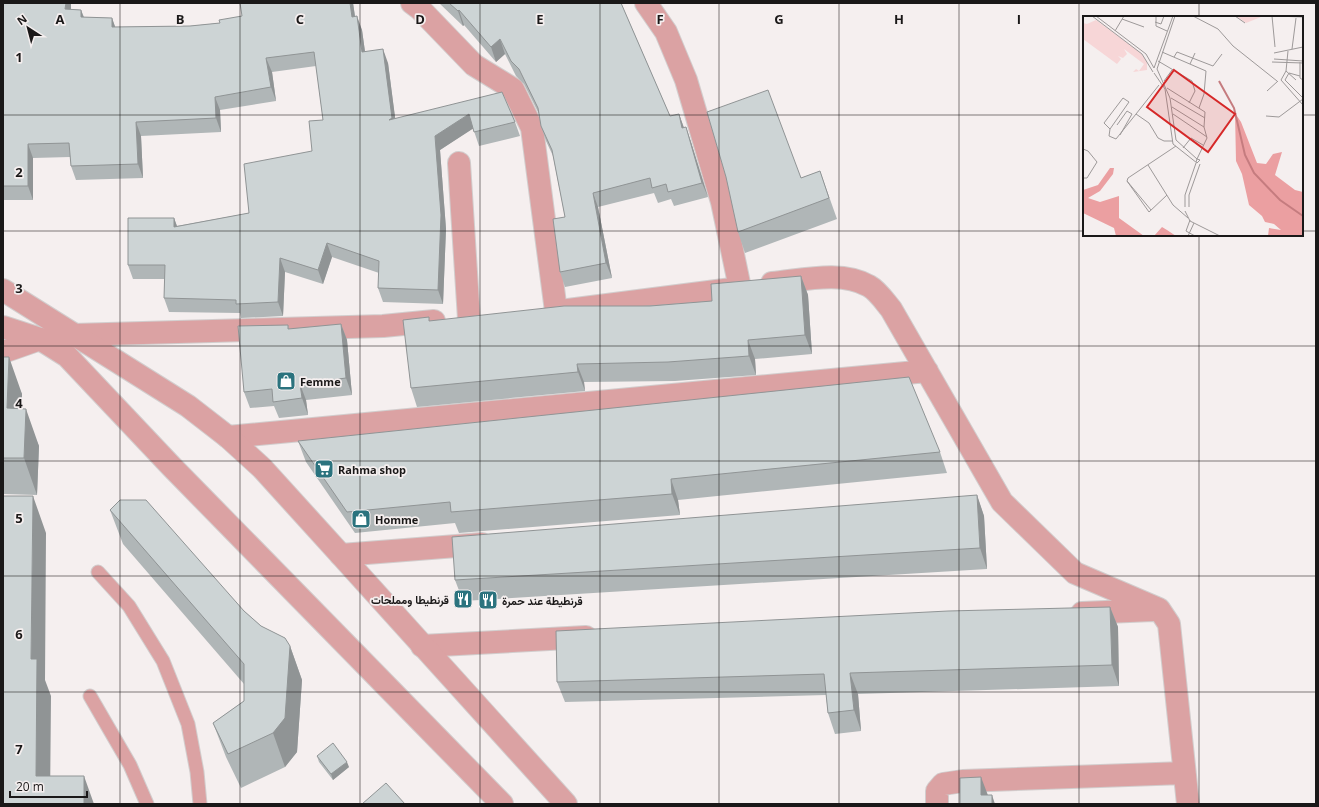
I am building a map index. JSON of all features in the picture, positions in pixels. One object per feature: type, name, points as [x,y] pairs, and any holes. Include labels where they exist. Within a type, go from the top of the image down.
[{"type":"street","points":[[412,3],[420,9],[474,65],[513,89],[532,128],[548,312],[810,279],[850,278],[871,287],[891,309],[1002,502],[1075,573],[1158,610],[1168,624],[1188,804]]},
{"type":"street","points":[[646,3],[666,32],[686,80],[722,202],[740,288]]},
{"type":"street","points":[[459,163],[469,318]]},
{"type":"street","points":[[3,290],[188,406],[228,437],[262,468],[566,804]]},
{"type":"street","points":[[73,335],[383,326],[493,317]]},
{"type":"street","points":[[3,327],[40,339],[67,356],[170,466],[502,804]]},
{"type":"street","points":[[3,352],[40,339]]},
{"type":"street","points":[[228,437],[927,371]]},
{"type":"street","points":[[978,504],[1002,502]]},
{"type":"street","points":[[342,555],[501,542]]},
{"type":"street","points":[[1064,614],[1158,610]]},
{"type":"street","points":[[422,646],[604,637]]},
{"type":"street","points":[[937,804],[937,791],[943,784],[963,781],[1184,773]]},
{"type":"lane","points":[[98,572],[129,606],[163,661],[188,724],[197,772],[200,804]]},
{"type":"lane","points":[[90,696],[130,765],[147,804]]},
{"type":"building","points":[[3,3],[66,3],[65,9],[81,10],[81,17],[112,18],[112,27],[190,26],[220,23],[219,20],[242,16],[240,3],[350,3],[352,17],[357,16],[362,52],[383,49],[392,118],[389,120],[502,92],[515,122],[474,132],[469,114],[435,136],[441,215],[438,290],[378,288],[379,261],[327,243],[318,270],[280,258],[278,302],[236,304],[236,300],[164,298],[165,265],[128,265],[128,218],[174,218],[174,227],[249,213],[244,164],[312,151],[309,121],[323,120],[314,52],[266,58],[271,87],[215,97],[216,118],[136,122],[138,164],[71,166],[69,143],[28,144],[28,186],[3,186]]},
{"type":"building","points":[[449,3],[621,3],[670,116],[679,114],[682,128],[686,127],[702,183],[668,192],[666,184],[652,188],[650,178],[593,193],[606,263],[560,272],[553,219],[565,217],[552,150],[541,126],[538,108],[519,69],[511,61],[500,39],[491,47],[459,10],[458,11]]},
{"type":"building","points":[[768,90],[801,178],[820,171],[829,198],[738,232],[726,177],[707,112]]},
{"type":"building","points":[[801,276],[805,335],[748,340],[749,356],[668,362],[577,364],[578,372],[411,388],[403,320],[429,317],[429,321],[564,306],[650,306],[712,301],[711,284]]},
{"type":"building","points":[[341,324],[346,378],[300,384],[302,398],[273,402],[272,389],[244,392],[238,326],[288,325],[288,329]]},
{"type":"building","points":[[3,357],[9,357],[7,408],[26,409],[24,458],[3,458]]},
{"type":"building","points":[[909,377],[940,452],[671,479],[672,494],[451,512],[450,502],[347,512],[298,441]]},
{"type":"building","points":[[977,495],[980,548],[455,580],[452,537]]},
{"type":"building","points":[[3,496],[33,496],[31,659],[37,659],[36,776],[84,776],[84,804],[3,804]]},
{"type":"building","points":[[120,500],[146,500],[244,611],[261,626],[285,638],[290,646],[285,718],[273,733],[228,754],[213,723],[244,701],[244,664],[110,510]]},
{"type":"building","points":[[1110,607],[1112,665],[850,673],[854,710],[828,713],[824,674],[557,682],[556,631],[948,611]]},
{"type":"building","points":[[333,743],[347,762],[331,774],[317,756]]},
{"type":"building","points":[[981,777],[981,795],[992,795],[992,804],[960,804],[960,778]]},
{"type":"building","points":[[386,783],[405,804],[362,804]]},
{"type":"place","name":"Femme","points":[[286,381]]},
{"type":"place","name":"Rahma shop","points":[[324,469]]},
{"type":"place","name":"Homme","points":[[361,519]]},
{"type":"place","name":"قرنطيطا ومملحات","points":[[463,599]]},
{"type":"place","name":"قرنطيطة عند حمرة","points":[[488,600]]}]
